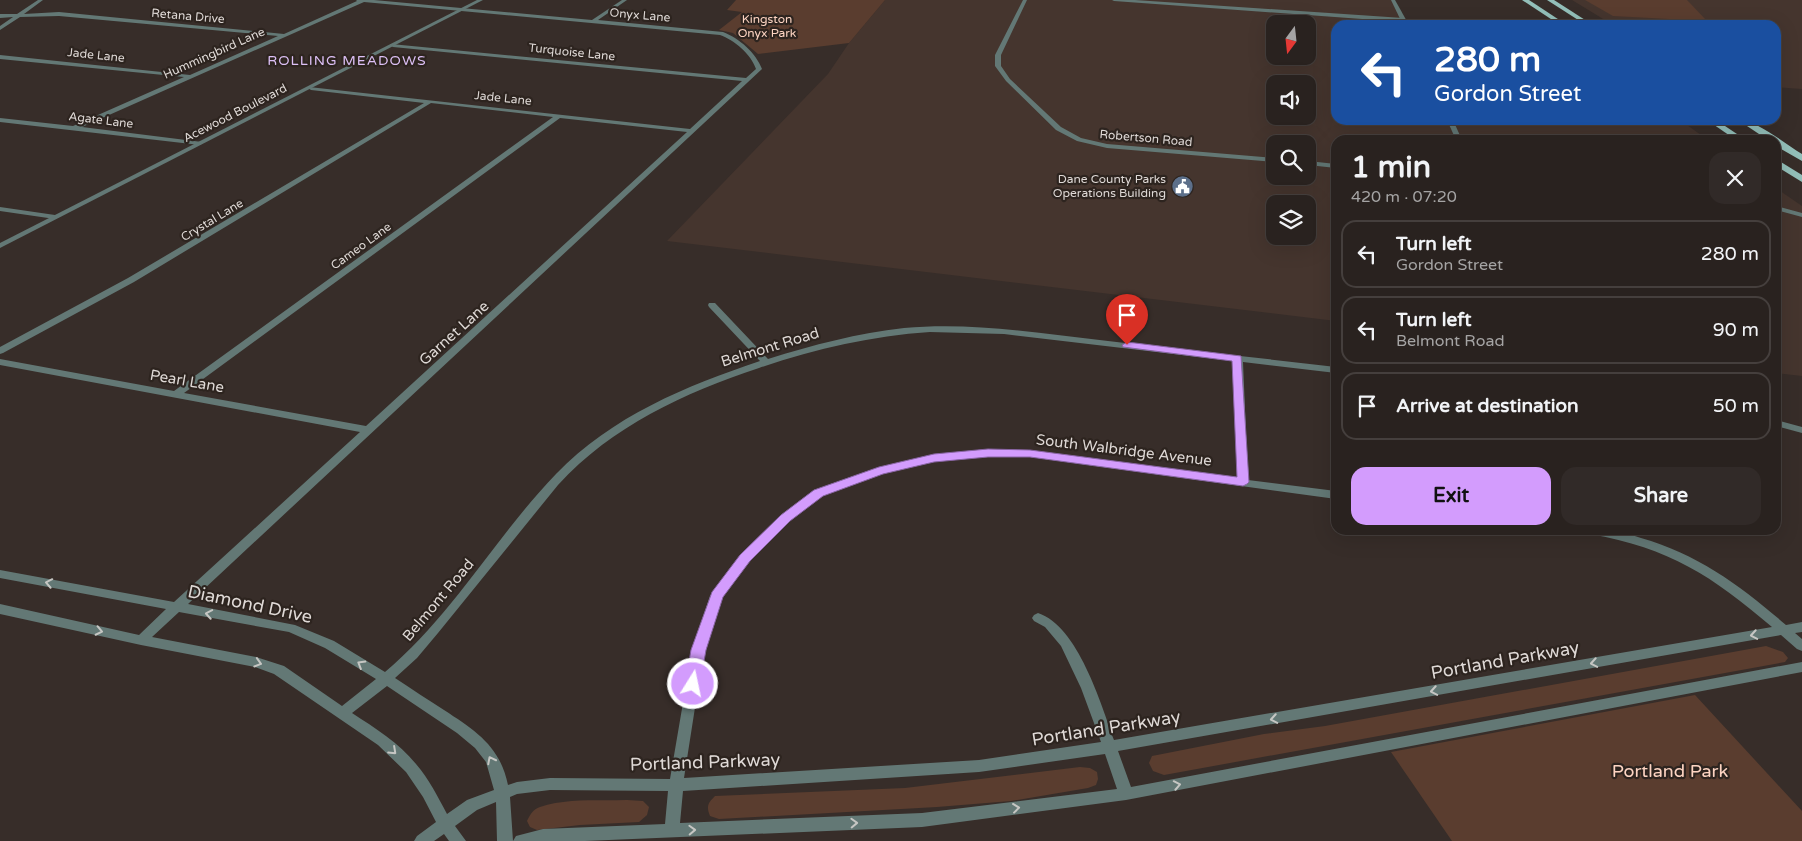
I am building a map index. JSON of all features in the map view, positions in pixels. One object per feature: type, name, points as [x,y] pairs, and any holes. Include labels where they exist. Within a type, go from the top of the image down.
[{"type":"main road","points":[[1525,0],[1556,20]]},
{"type":"main road","points":[[1550,0],[1582,20]]},
{"type":"main road","points":[[1719,125],[1734,135]]},
{"type":"main road","points":[[1750,125],[1766,135]]},
{"type":"main road","points":[[1781,145],[1802,158]]},
{"type":"main road","points":[[1781,165],[1802,179]]},
{"type":"street","points":[[0,28],[41,0]]},
{"type":"street","name":"Onyx Lane","points":[[358,0],[594,20],[720,33],[731,37],[737,43]]},
{"type":"street","name":"Hummingbird Lane","points":[[75,128],[363,0]]},
{"type":"street","name":"Acewood Boulevard","points":[[0,246],[481,0]]},
{"type":"street","points":[[594,20],[625,0]]},
{"type":"street","name":"Robertson Road","points":[[1025,0],[998,56],[998,66],[1048,120],[1064,134],[1084,142],[1102,146],[1266,159]]},
{"type":"street","points":[[1114,0],[1179,2],[1372,20]]},
{"type":"street","points":[[1393,0],[1403,20]]},
{"type":"street","name":"Retana Drive","points":[[0,16],[59,14],[284,35]]},
{"type":"street","name":"Garnet Lane","points":[[141,640],[758,72],[759,66],[737,43]]},
{"type":"street","name":"Turquoise Lane","points":[[393,45],[748,80]]},
{"type":"street","name":"Jade Lane","points":[[0,57],[189,76]]},
{"type":"street","name":"Jade Lane","points":[[310,88],[693,131]]},
{"type":"street","name":"Crystal Lane","points":[[0,351],[131,280],[431,101]]},
{"type":"street","name":"Cameo Lane","points":[[176,394],[559,116]]},
{"type":"street","name":"Agate Lane","points":[[0,120],[200,143]]},
{"type":"street","points":[[1316,164],[1331,165]]},
{"type":"street","points":[[0,209],[55,217]]},
{"type":"street","points":[[1781,209],[1802,215]]},
{"type":"street","points":[[712,305],[766,362]]},
{"type":"street","name":"Belmont Road","points":[[343,712],[386,679],[442,621],[546,492],[574,463],[600,441],[632,419],[664,401],[712,380],[766,362],[853,338],[903,331],[949,328],[1011,332],[1331,369]]},
{"type":"street","points":[[1238,358],[1243,482]]},
{"type":"street","name":"Pearl Lane","points":[[0,362],[368,430]]},
{"type":"street","points":[[1781,424],[1802,430]]},
{"type":"street","name":"South Walbridge Avenue","points":[[672,831],[676,785],[698,650],[716,596],[745,558],[785,518],[818,493],[879,470],[934,458],[988,453],[1030,454],[1331,494]]},
{"type":"street","points":[[1611,535],[1636,541],[1698,566],[1738,593],[1802,646]]},
{"type":"street","name":"Diamond Drive","points":[[0,574],[291,628],[316,637],[386,679],[465,732],[485,749],[494,767],[503,793],[505,841]]},
{"type":"street","points":[[0,609],[141,640],[256,662],[279,670],[383,741],[411,768],[428,793],[445,824],[458,841]]},
{"type":"street","points":[[1038,618],[1049,624],[1066,643],[1088,688],[1126,794]]},
{"type":"street","name":"Portland Parkway","points":[[422,841],[472,805],[517,788],[550,784],[676,785],[979,766],[1110,747],[1802,627]]},
{"type":"street","points":[[521,841],[543,836],[922,820],[1126,794],[1802,667]]},
{"type":"shaded area","points":[[885,0],[1393,0],[1403,20],[1331,20],[1331,125],[1687,125],[1701,135],[1331,135],[1331,320],[667,241],[828,74],[849,43]]},
{"type":"shaded area","points":[[1572,0],[1802,0],[1802,89],[1781,87],[1781,20],[1605,20]]},
{"type":"shaded area","points":[[1781,191],[1802,206],[1802,376],[1781,374]]},
{"type":"green space","name":"Kingston Onyx Park","points":[[736,0],[885,0],[849,43],[758,54],[733,33],[719,30],[742,12],[727,10]]},
{"type":"green space","points":[[1585,0],[1687,0],[1706,20],[1688,20],[1613,16]]},
{"type":"green space","points":[[1766,646],[1783,652],[1788,658],[1785,662],[1164,775],[1153,771],[1149,763],[1152,756],[1264,734],[1325,726]]},
{"type":"green space","name":"Portland Park","points":[[1695,695],[1802,811],[1802,841],[1452,841],[1391,752]]},
{"type":"green space","points":[[1080,767],[1090,768],[1097,772],[1098,779],[1096,785],[1011,801],[719,819],[710,816],[708,810],[709,803],[715,796],[905,788]]},
{"type":"green space","points":[[572,801],[643,801],[649,807],[647,815],[639,822],[580,825],[537,830],[530,827],[527,821],[535,809],[550,804]]},
{"type":"place","name":"Dane County Parks Operations Building","points":[[1182,186]]},
{"type":"district","name":"ROLLING MEADOWS","points":[[347,60]]},
{"type":"route","points":[[693,684],[698,650],[716,596],[745,558],[785,518],[818,493],[879,470],[934,458],[988,453],[1030,454],[1243,482],[1238,358],[1127,345]]}]
